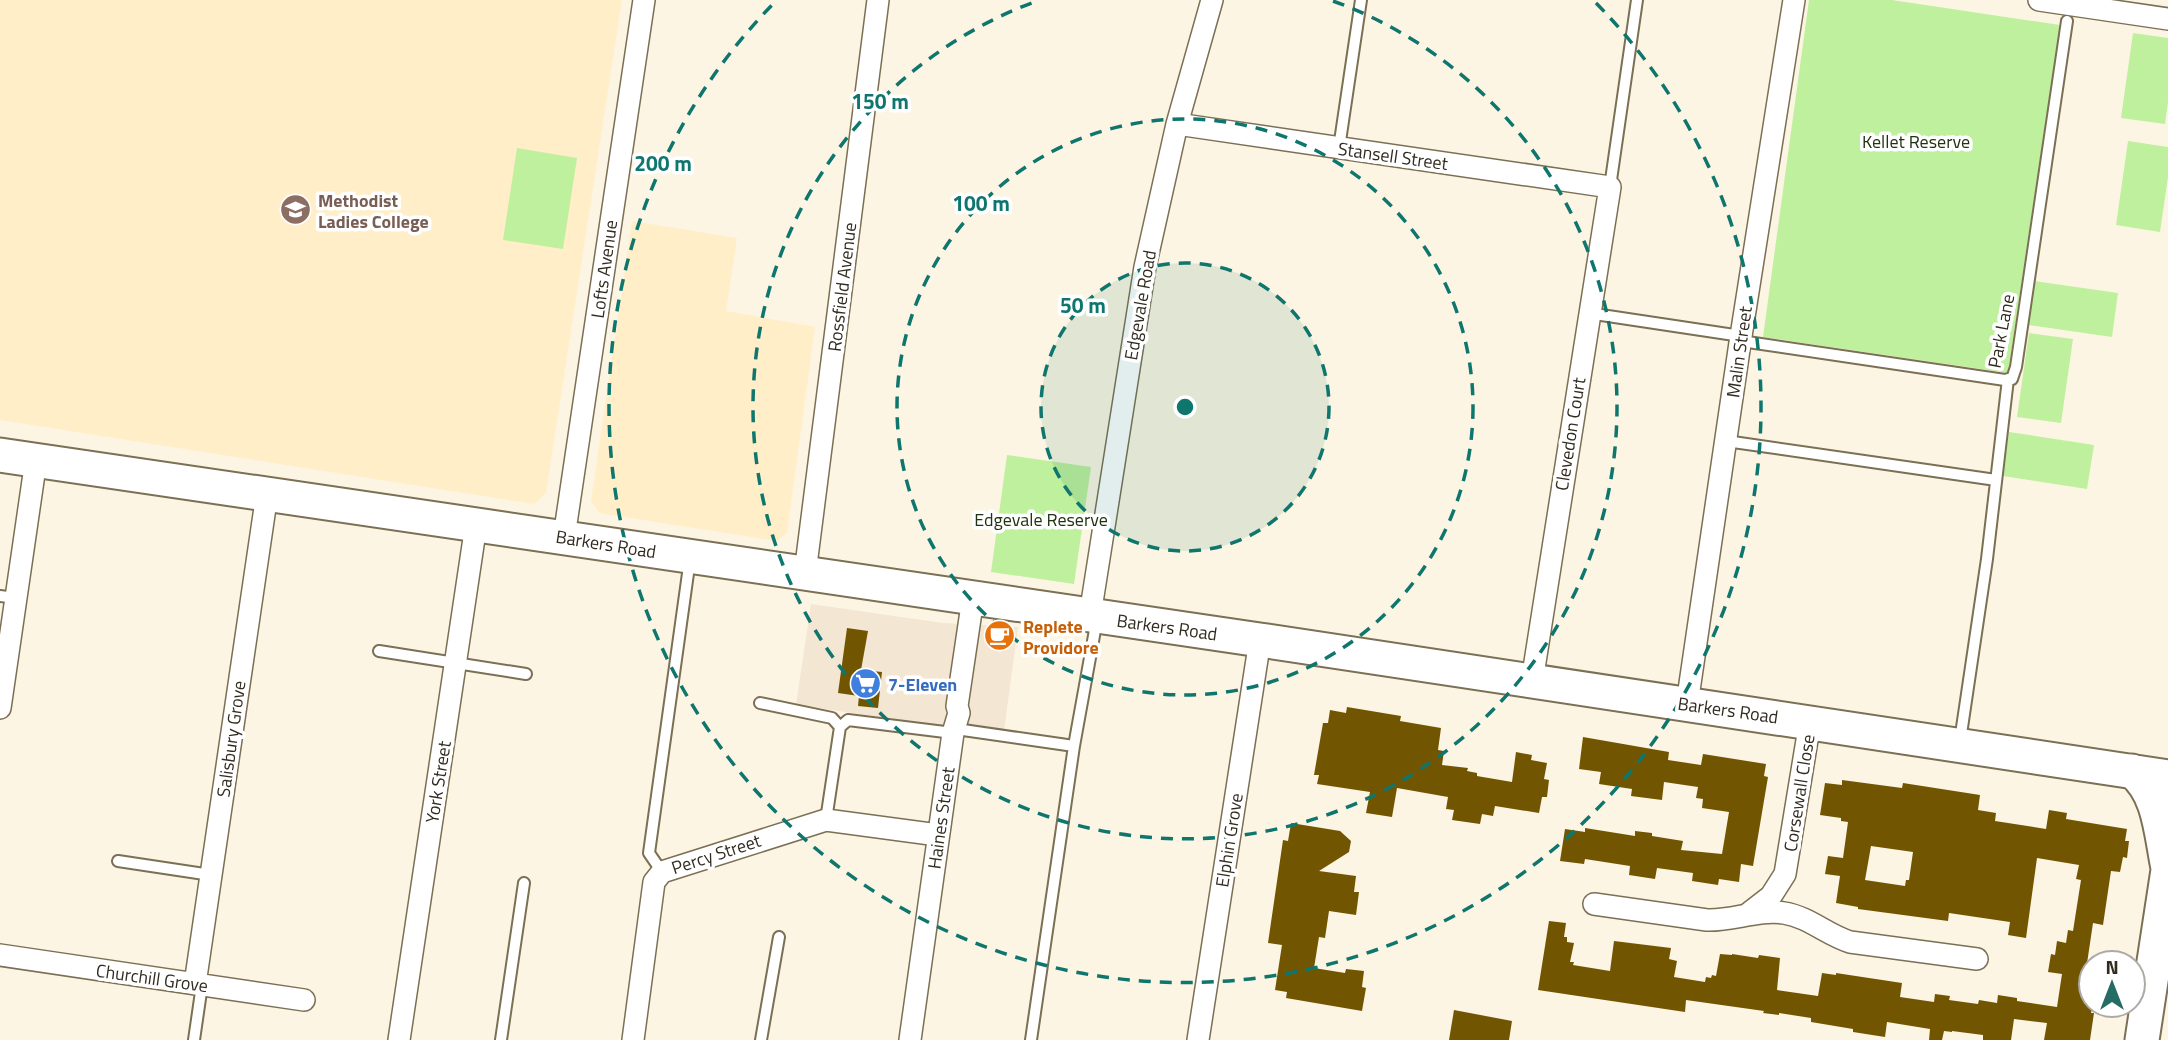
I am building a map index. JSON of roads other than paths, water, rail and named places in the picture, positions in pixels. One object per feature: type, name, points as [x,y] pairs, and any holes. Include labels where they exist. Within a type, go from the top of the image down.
[{"type":"main road","name":"Barkers Road","points":[[0,455],[1260,640],[2168,777]]},
{"type":"main road","points":[[2132,771],[2144,782],[2151,794],[2168,869],[2142,1040]]},
{"type":"street","name":"Lofts Avenue","points":[[565,537],[644,0]]},
{"type":"street","name":"Rossfield Avenue","points":[[805,573],[878,0]]},
{"type":"street","name":"Edgevale Road","points":[[1093,616],[1145,267],[1177,124],[1212,0]]},
{"type":"street","name":"Malin Street","points":[[1687,704],[1794,0]]},
{"type":"street","points":[[2039,0],[2110,5],[2168,19]]},
{"type":"street","name":"Stansell Street","points":[[1177,124],[1610,187]]},
{"type":"street","name":"Clevedon Court","points":[[1532,681],[1610,187]]},
{"type":"street","points":[[0,708],[8,597],[36,460]]},
{"type":"street","name":"Salisbury Grove","points":[[199,985],[211,875],[267,494]]},
{"type":"street","name":"York Street","points":[[399,1040],[476,524]]},
{"type":"street","name":"Haines Street","points":[[910,1040],[973,598]]},
{"type":"street","name":"Elphin Grove","points":[[1198,1040],[1260,640]]},
{"type":"street","name":"Corsewall Close","points":[[1810,722],[1788,878],[1794,897],[1816,925]]},
{"type":"street","name":"Percy Street","points":[[633,1040],[654,882],[662,872],[826,820],[938,835]]},
{"type":"street","name":"Corsewall Close","points":[[1742,916],[1771,896],[1783,879],[1788,864]]},
{"type":"street","name":"Corsewall Close","points":[[1594,904],[1722,921],[1762,912],[1779,912],[1801,917],[1831,935],[1850,942],[1977,959]]},
{"type":"street","name":"Churchill Grove","points":[[0,956],[304,1000]]},
{"type":"lane","points":[[1339,148],[1361,0]]},
{"type":"lane","points":[[1610,187],[1637,0]]},
{"type":"lane","name":"Park Lane","points":[[1588,313],[2012,379],[2016,367],[2067,21]]},
{"type":"lane","points":[[1959,744],[1987,559],[2008,379]]},
{"type":"lane","points":[[1726,442],[1996,480]]},
{"type":"lane","points":[[662,872],[649,853],[690,556]]},
{"type":"lane","points":[[1031,1040],[1093,616]]},
{"type":"lane","points":[[379,652],[526,674]]},
{"type":"lane","points":[[760,703],[832,718],[840,727]]},
{"type":"lane","points":[[826,820],[840,727],[848,720],[1074,746]]},
{"type":"lane","points":[[118,861],[211,875]]},
{"type":"lane","points":[[501,1040],[524,883]]},
{"type":"lane","points":[[761,1040],[779,937]]},
{"type":"lane","points":[[194,1040],[199,985]]},
{"type":"place","name":"Methodist Ladies College","points":[[295,210]]},
{"type":"place","name":"Replete Providore","points":[[1000,636]]},
{"type":"place","name":"7-Eleven","points":[[865,684]]},
{"type":"park label","name":"Kellet Reserve","points":[[1916,141]]},
{"type":"park label","name":"Edgevale Reserve","points":[[1041,519]]}]
